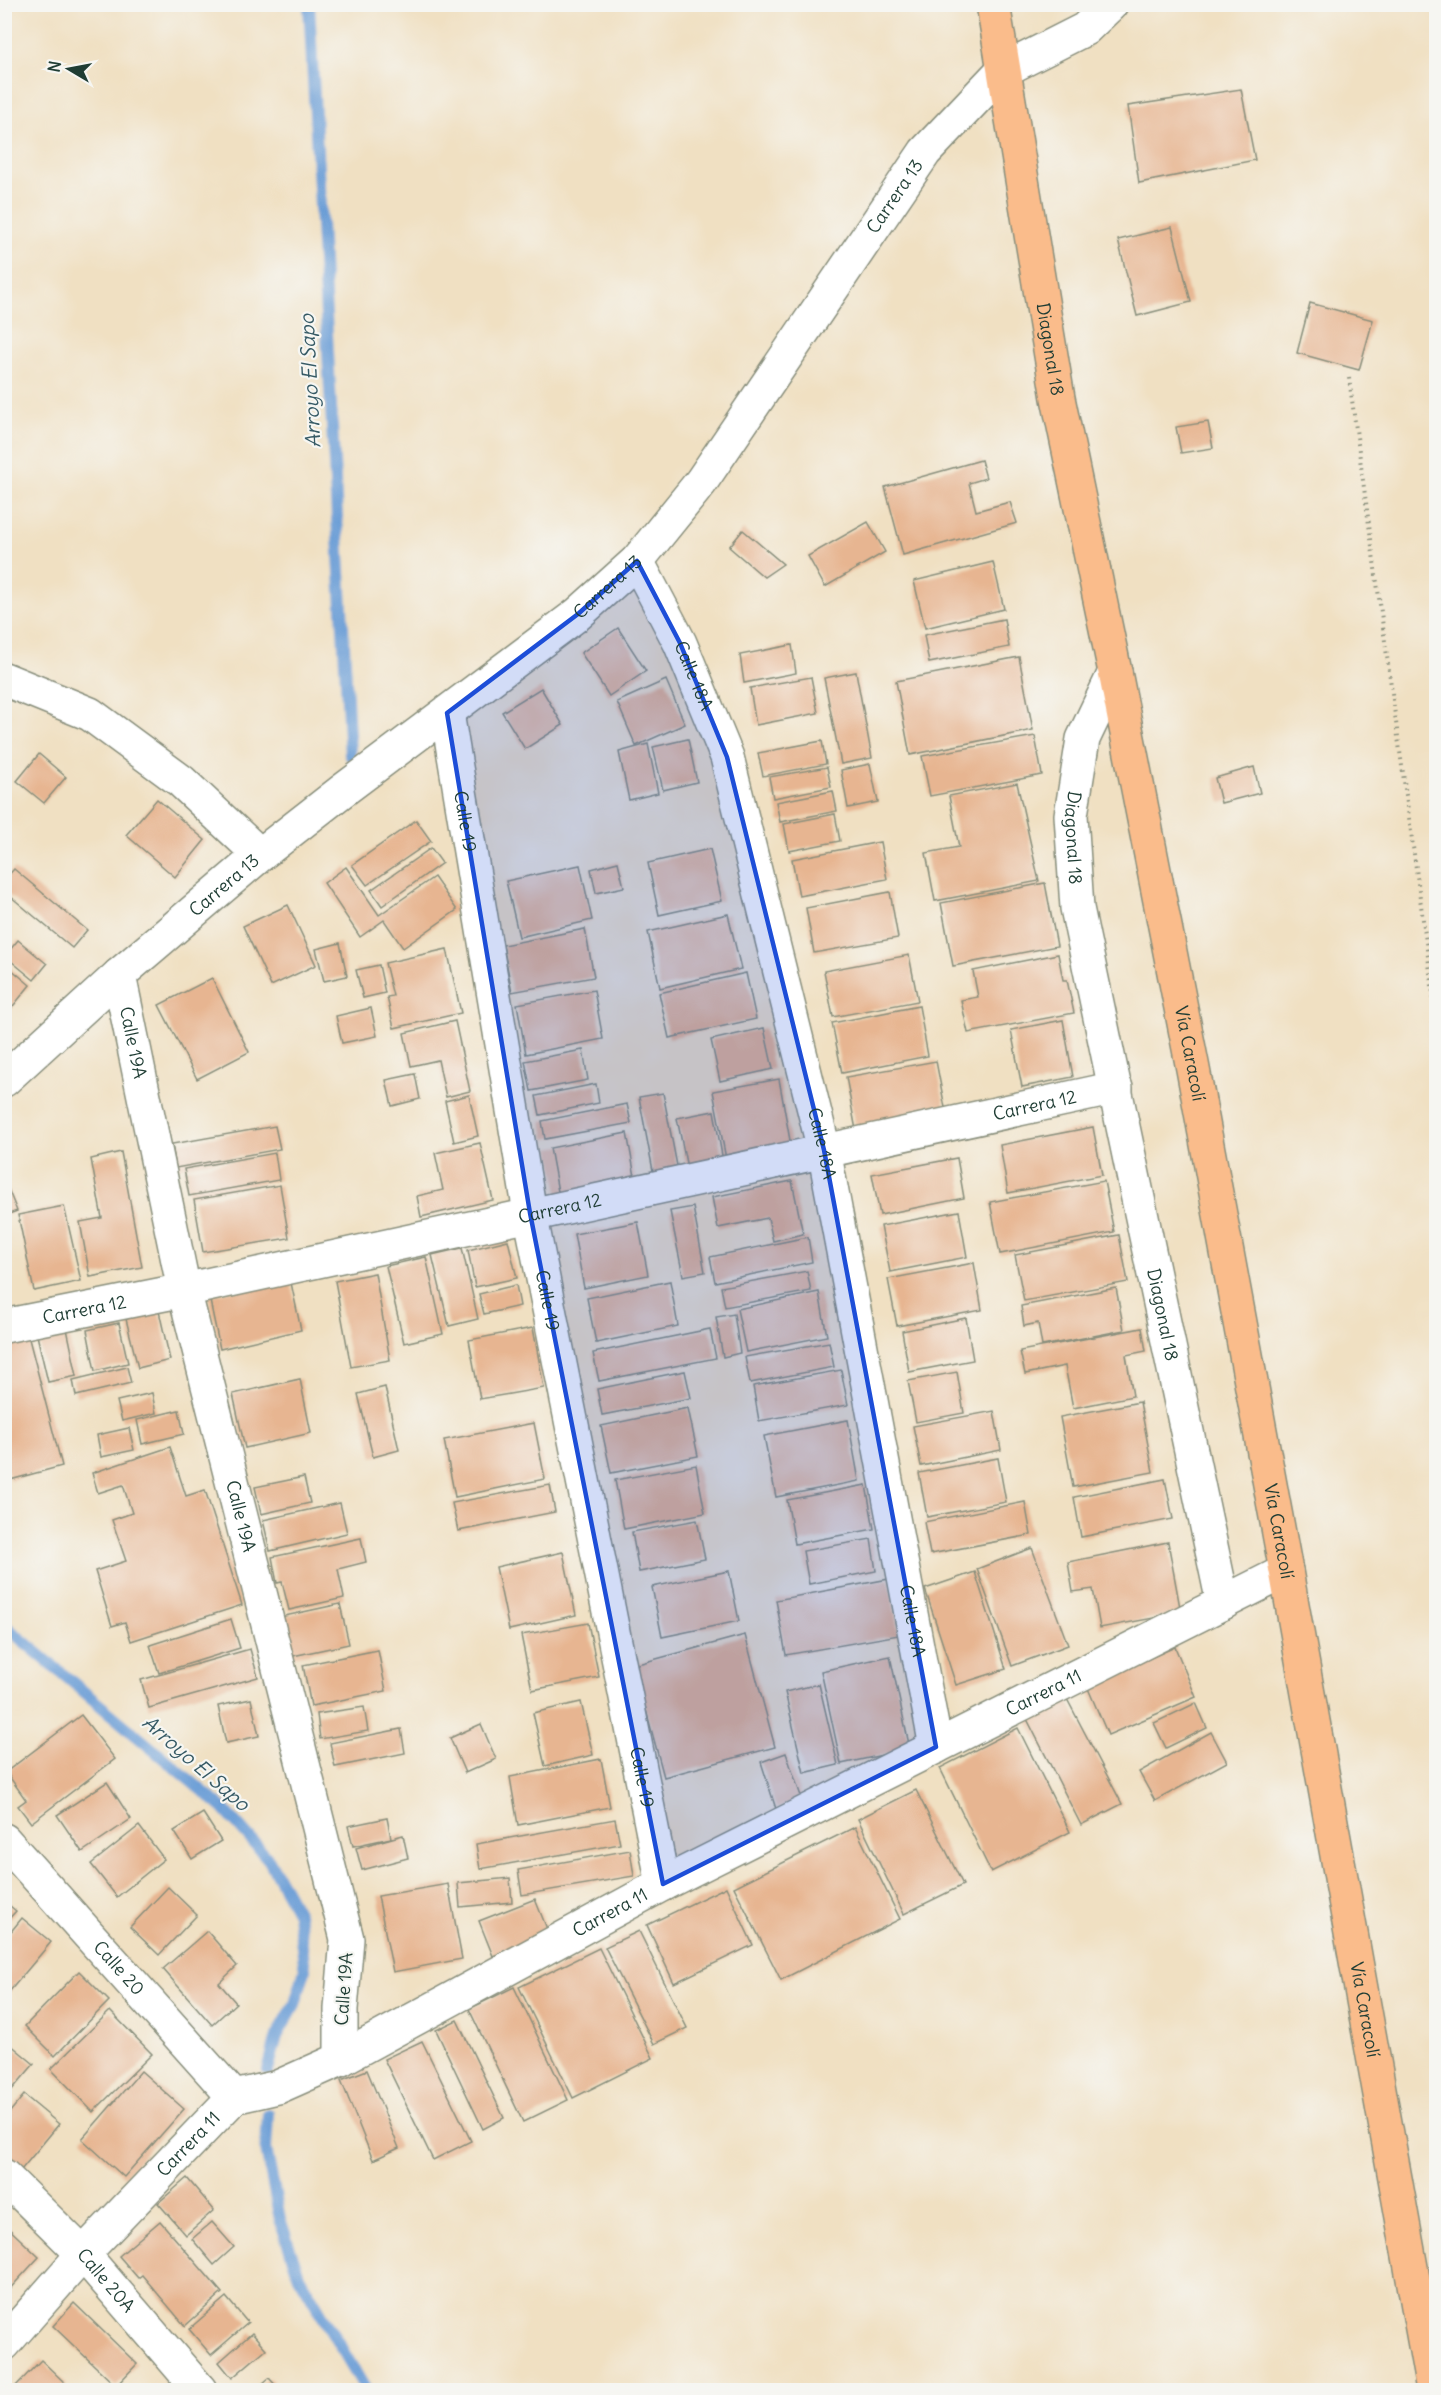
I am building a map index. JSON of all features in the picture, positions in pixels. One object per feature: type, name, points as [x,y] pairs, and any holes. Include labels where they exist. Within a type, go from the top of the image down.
[{"type":"main road","name":"Diagonal 18","points":[[993,4],[1002,71],[1058,398],[1115,672]]},
{"type":"main road","name":"Vía Caracolí","points":[[1115,672],[1193,1069],[1286,1571],[1433,2391]]},
{"type":"street","name":"Carrera 13","points":[[4,1080],[119,975],[260,855],[578,614],[636,561],[701,482],[925,152],[1002,71],[1085,29],[1111,4]]},
{"type":"street","name":"Calle 18A","points":[[636,561],[680,643],[726,757],[824,1150],[936,1747]]},
{"type":"street","name":"Diagonal 18","points":[[1115,672],[1083,740],[1071,815],[1077,908],[1223,1603]]},
{"type":"street","points":[[4,679],[90,714],[181,781],[260,855]]},
{"type":"street","name":"Calle 19","points":[[447,712],[531,1213],[663,1884]]},
{"type":"street","name":"Calle 19A","points":[[119,975],[184,1290],[347,1939],[341,2009],[341,2059]]},
{"type":"street","name":"Carrera 12","points":[[4,1326],[184,1290],[1116,1088]]},
{"type":"street","name":"Carrera 11","points":[[4,2344],[83,2254],[238,2096],[278,2087],[341,2059],[663,1884],[1286,1571]]},
{"type":"street","name":"Calle 20","points":[[4,1840],[238,2096]]},
{"type":"street","name":"Calle 20A","points":[[4,2176],[83,2254],[200,2391]]},
{"type":"path","points":[[1349,378],[1437,1015]]},
{"type":"highlighted area","points":[[637,561],[680,643],[727,757],[824,1150],[936,1747],[663,1884],[530,1213],[447,713],[578,614]]},
{"type":"building","points":[[1241,89],[1255,160],[1139,183],[1128,106]]},
{"type":"building","points":[[1172,227],[1191,302],[1137,316],[1118,240]]},
{"type":"building","points":[[1310,303],[1373,320],[1359,370],[1297,353]]},
{"type":"building","points":[[1208,422],[1213,448],[1181,453],[1176,427]]},
{"type":"building","points":[[981,460],[986,478],[969,483],[976,511],[1010,502],[1017,523],[903,555],[885,487]]},
{"type":"building","points":[[868,522],[885,552],[825,587],[808,556]]},
{"type":"building","points":[[743,530],[783,564],[764,577],[729,547]]},
{"type":"building","points":[[993,562],[1004,609],[925,628],[914,581]]},
{"type":"building","points":[[1004,619],[1009,647],[929,663],[924,635]]},
{"type":"building","points":[[618,628],[646,671],[609,696],[581,653]]},
{"type":"building","points":[[792,645],[796,673],[744,683],[740,655]]},
{"type":"building","points":[[1019,657],[1033,730],[910,755],[896,681]]},
{"type":"building","points":[[856,672],[872,758],[841,764],[824,678]]},
{"type":"building","points":[[811,677],[818,713],[756,725],[750,688]]},
{"type":"building","points":[[666,680],[685,724],[636,746],[617,702]]},
{"type":"building","points":[[541,688],[563,725],[525,749],[502,712]]},
{"type":"building","points":[[1035,736],[1042,775],[930,796],[922,756]]},
{"type":"building","points":[[688,739],[697,782],[663,790],[653,747]]},
{"type":"building","points":[[822,741],[826,764],[763,776],[758,753]]},
{"type":"building","points":[[648,744],[658,793],[629,800],[619,752]]},
{"type":"building","points":[[39,754],[66,777],[44,803],[17,781]]},
{"type":"building","points":[[870,764],[878,802],[848,808],[841,770]]},
{"type":"building","points":[[827,767],[831,787],[773,798],[769,777]]},
{"type":"building","points":[[1254,767],[1260,793],[1221,803],[1215,778]]},
{"type":"building","points":[[1017,783],[1039,881],[935,901],[926,853],[959,847],[949,796]]},
{"type":"building","points":[[833,791],[837,811],[780,822],[776,802]]},
{"type":"building","points":[[157,799],[205,840],[175,877],[126,835]]},
{"type":"building","points":[[835,814],[840,841],[789,851],[784,824]]},
{"type":"building","points":[[416,820],[431,841],[367,885],[352,865]]},
{"type":"building","points":[[880,842],[887,879],[799,896],[792,859]]},
{"type":"building","points":[[431,848],[442,863],[382,906],[371,890]]},
{"type":"building","points":[[710,849],[722,901],[659,915],[648,863]]},
{"type":"building","points":[[618,862],[624,887],[596,893],[591,869]]},
{"type":"building","points":[[580,865],[592,920],[519,937],[506,881]]},
{"type":"building","points":[[346,867],[379,915],[434,877],[457,910],[403,948],[384,920],[360,937],[324,883]]},
{"type":"building","points":[[14,869],[87,930],[72,948],[4,891],[4,880]]},
{"type":"building","points":[[1045,883],[1057,946],[953,966],[941,903]]},
{"type":"building","points":[[890,892],[898,938],[814,953],[806,908]]},
{"type":"building","points":[[288,905],[316,965],[271,986],[243,926]]},
{"type":"building","points":[[728,914],[741,969],[660,988],[648,932]]},
{"type":"building","points":[[585,929],[594,977],[512,992],[503,945]]},
{"type":"building","points":[[18,940],[47,964],[34,980],[5,956]]},
{"type":"building","points":[[340,943],[347,976],[324,981],[316,949]]},
{"type":"building","points":[[447,949],[461,1013],[394,1028],[387,997],[393,996],[385,963]]},
{"type":"building","points":[[1058,954],[1063,980],[1067,980],[1074,1013],[968,1033],[961,1000],[978,997],[973,971]]},
{"type":"building","points":[[909,955],[918,1001],[833,1017],[824,971]]},
{"type":"building","points":[[4,963],[30,985],[10,1010],[4,1005]]},
{"type":"building","points":[[379,965],[385,993],[363,998],[356,970]]},
{"type":"building","points":[[746,973],[756,1019],[669,1038],[659,993]]},
{"type":"building","points":[[212,978],[249,1052],[197,1079],[159,1005]]},
{"type":"building","points":[[594,990],[603,1039],[526,1054],[517,1004]]},
{"type":"building","points":[[919,1006],[928,1056],[842,1073],[832,1023]]},
{"type":"building","points":[[371,1008],[377,1036],[342,1043],[336,1016]]},
{"type":"building","points":[[1063,1020],[1073,1077],[1022,1087],[1011,1030]]},
{"type":"building","points":[[455,1021],[470,1091],[446,1097],[438,1060],[411,1066],[404,1033]]},
{"type":"building","points":[[764,1028],[773,1069],[720,1081],[711,1040]]},
{"type":"building","points":[[583,1050],[588,1080],[531,1091],[525,1061]]},
{"type":"building","points":[[936,1061],[946,1113],[856,1130],[846,1077]]},
{"type":"building","points":[[415,1074],[420,1099],[392,1106],[386,1080]]},
{"type":"building","points":[[779,1079],[791,1146],[726,1159],[713,1091]]},
{"type":"building","points":[[596,1084],[599,1103],[540,1115],[536,1096]]},
{"type":"building","points":[[663,1093],[678,1171],[654,1176],[639,1097]]},
{"type":"building","points":[[469,1095],[478,1136],[454,1142],[445,1101]]},
{"type":"building","points":[[627,1104],[631,1123],[545,1139],[542,1121]]},
{"type":"building","points":[[714,1111],[723,1161],[687,1168],[677,1118]]},
{"type":"building","points":[[275,1126],[280,1149],[176,1168],[172,1144]]},
{"type":"building","points":[[1093,1127],[1102,1175],[1008,1193],[1000,1145]]},
{"type":"building","points":[[627,1133],[636,1182],[559,1197],[550,1148]]},
{"type":"building","points":[[480,1143],[493,1200],[421,1217],[417,1196],[443,1190],[435,1153]]},
{"type":"building","points":[[121,1152],[142,1267],[90,1277],[80,1222],[102,1218],[91,1159]]},
{"type":"building","points":[[275,1153],[279,1180],[189,1196],[184,1169]]},
{"type":"building","points":[[957,1158],[964,1198],[880,1215],[872,1174]]},
{"type":"building","points":[[4,1179],[17,1211],[4,1216]]},
{"type":"building","points":[[792,1181],[803,1234],[773,1241],[768,1218],[718,1228],[712,1197]]},
{"type":"building","points":[[1104,1181],[1114,1232],[1000,1254],[990,1202]]},
{"type":"building","points":[[280,1185],[289,1238],[203,1252],[194,1200]]},
{"type":"building","points":[[64,1206],[81,1281],[34,1291],[18,1215]]},
{"type":"building","points":[[693,1207],[705,1272],[683,1276],[670,1211]]},
{"type":"building","points":[[959,1211],[967,1257],[890,1272],[881,1226]]},
{"type":"building","points":[[638,1222],[648,1275],[584,1288],[574,1234]]},
{"type":"building","points":[[1119,1235],[1128,1282],[1024,1301],[1015,1255]]},
{"type":"building","points":[[808,1237],[812,1262],[715,1282],[710,1257]]},
{"type":"building","points":[[508,1240],[517,1278],[475,1287],[468,1250]]},
{"type":"building","points":[[462,1248],[478,1319],[449,1326],[432,1255]]},
{"type":"building","points":[[426,1257],[443,1334],[404,1343],[386,1266]]},
{"type":"building","points":[[974,1263],[982,1310],[897,1326],[888,1279]]},
{"type":"building","points":[[807,1271],[811,1291],[725,1307],[721,1287]]},
{"type":"building","points":[[375,1273],[390,1360],[351,1367],[335,1281]]},
{"type":"building","points":[[290,1278],[301,1330],[220,1349],[209,1296]]},
{"type":"building","points":[[670,1281],[678,1326],[596,1343],[587,1298]]},
{"type":"building","points":[[516,1285],[520,1306],[484,1314],[479,1294]]},
{"type":"building","points":[[1116,1288],[1124,1330],[1042,1346],[1038,1323],[1024,1326],[1021,1306]]},
{"type":"building","points":[[819,1292],[827,1336],[746,1352],[737,1309]]},
{"type":"building","points":[[159,1311],[170,1360],[138,1368],[126,1319]]},
{"type":"building","points":[[734,1314],[740,1353],[723,1357],[716,1317]]},
{"type":"building","points":[[966,1318],[973,1360],[909,1372],[902,1331]]},
{"type":"building","points":[[119,1323],[128,1363],[95,1371],[87,1330]]},
{"type":"building","points":[[66,1324],[77,1376],[48,1382],[36,1331]]},
{"type":"building","points":[[533,1328],[544,1388],[480,1399],[469,1340]]},
{"type":"building","points":[[1142,1328],[1146,1351],[1126,1355],[1133,1396],[1073,1408],[1065,1366],[1025,1374],[1020,1351]]},
{"type":"building","points":[[710,1329],[716,1358],[599,1381],[593,1353]]},
{"type":"building","points":[[27,1331],[62,1466],[10,1480],[4,1460],[4,1337]]},
{"type":"building","points":[[829,1342],[834,1367],[750,1383],[745,1357]]},
{"type":"building","points":[[127,1367],[131,1383],[76,1396],[73,1380]]},
{"type":"building","points":[[841,1370],[848,1405],[759,1421],[753,1386]]},
{"type":"building","points":[[685,1371],[691,1398],[602,1415],[597,1389]]},
{"type":"building","points":[[957,1372],[964,1413],[916,1422],[908,1381]]},
{"type":"building","points":[[300,1379],[311,1433],[245,1448],[233,1394]]},
{"type":"building","points":[[385,1387],[399,1450],[373,1457],[358,1394]]},
{"type":"building","points":[[152,1393],[156,1413],[122,1421],[117,1401]]},
{"type":"building","points":[[1140,1402],[1153,1472],[1073,1487],[1060,1417]]},
{"type":"building","points":[[688,1408],[698,1456],[611,1473],[601,1426]]},
{"type":"building","points":[[179,1410],[184,1434],[142,1444],[137,1420]]},
{"type":"building","points":[[994,1411],[1001,1450],[921,1466],[913,1426]]},
{"type":"building","points":[[848,1420],[859,1481],[776,1497],[764,1436]]},
{"type":"building","points":[[534,1423],[545,1479],[455,1497],[444,1440]]},
{"type":"building","points":[[129,1428],[134,1450],[101,1457],[97,1435]]},
{"type":"building","points":[[170,1447],[186,1496],[205,1490],[242,1605],[131,1641],[125,1622],[112,1626],[95,1571],[126,1561],[112,1520],[132,1513],[123,1485],[98,1493],[92,1473]]},
{"type":"building","points":[[998,1458],[1006,1502],[927,1517],[919,1473]]},
{"type":"building","points":[[696,1465],[705,1513],[624,1529],[615,1480]]},
{"type":"building","points":[[304,1477],[310,1503],[261,1514],[255,1487]]},
{"type":"building","points":[[1165,1479],[1173,1519],[1081,1537],[1074,1497]]},
{"type":"building","points":[[550,1485],[555,1512],[458,1531],[452,1503]]},
{"type":"building","points":[[866,1485],[874,1529],[795,1544],[787,1500]]},
{"type":"building","points":[[1025,1502],[1031,1535],[930,1554],[924,1522]]},
{"type":"building","points":[[340,1503],[347,1533],[270,1551],[263,1520]]},
{"type":"building","points":[[697,1520],[705,1559],[639,1572],[632,1532]]},
{"type":"building","points":[[361,1538],[366,1562],[338,1569],[344,1598],[289,1610],[282,1582],[277,1583],[272,1557]]},
{"type":"building","points":[[871,1539],[876,1571],[809,1584],[803,1551]]},
{"type":"building","points":[[1168,1542],[1181,1613],[1100,1628],[1093,1589],[1073,1592],[1068,1562]]},
{"type":"building","points":[[1032,1548],[1068,1645],[1012,1666],[977,1569]]},
{"type":"building","points":[[563,1552],[576,1615],[509,1630],[496,1567]]},
{"type":"building","points":[[729,1571],[739,1621],[662,1637],[652,1587]]},
{"type":"building","points":[[975,1572],[1006,1669],[956,1685],[925,1589]]},
{"type":"building","points":[[889,1579],[899,1635],[786,1655],[776,1600]]},
{"type":"building","points":[[340,1604],[349,1644],[288,1657],[280,1617]]},
{"type":"building","points":[[231,1619],[240,1648],[159,1673],[150,1645]]},
{"type":"building","points":[[588,1623],[599,1677],[532,1690],[521,1635]]},
{"type":"building","points":[[745,1635],[775,1747],[664,1777],[634,1665]]},
{"type":"building","points":[[1175,1647],[1196,1697],[1108,1735],[1087,1686]]},
{"type":"building","points":[[250,1649],[258,1677],[149,1708],[141,1680]]},
{"type":"building","points":[[378,1650],[386,1691],[311,1706],[303,1665]]},
{"type":"building","points":[[890,1656],[910,1749],[841,1764],[821,1671]]},
{"type":"building","points":[[819,1684],[838,1765],[804,1773],[785,1692]]},
{"type":"building","points":[[1066,1697],[1122,1804],[1081,1825],[1026,1717]]},
{"type":"building","points":[[251,1699],[259,1736],[226,1743],[218,1706]]},
{"type":"building","points":[[581,1702],[593,1755],[545,1766],[533,1713]]},
{"type":"building","points":[[1196,1703],[1207,1728],[1166,1748],[1154,1723]]},
{"type":"building","points":[[364,1707],[368,1731],[320,1739],[317,1714]]},
{"type":"building","points":[[81,1715],[115,1759],[31,1823],[18,1806],[26,1800],[6,1772]]},
{"type":"building","points":[[481,1724],[496,1759],[465,1773],[450,1738]]},
{"type":"building","points":[[1018,1728],[1070,1832],[991,1872],[940,1768]]},
{"type":"building","points":[[401,1729],[405,1753],[335,1767],[330,1743]]},
{"type":"building","points":[[1211,1732],[1227,1762],[1155,1801],[1139,1772]]},
{"type":"building","points":[[786,1753],[802,1799],[776,1809],[761,1762]]},
{"type":"building","points":[[601,1759],[610,1807],[518,1825],[510,1777]]},
{"type":"building","points":[[107,1782],[131,1819],[82,1852],[57,1815]]},
{"type":"building","points":[[916,1790],[963,1885],[904,1914],[858,1819]]},
{"type":"building","points":[[203,1813],[221,1841],[192,1859],[174,1831]]},
{"type":"building","points":[[387,1818],[391,1838],[353,1846],[348,1826]]},
{"type":"building","points":[[615,1819],[620,1844],[480,1869],[476,1844]]},
{"type":"building","points":[[139,1826],[164,1859],[117,1897],[91,1864]]},
{"type":"building","points":[[855,1827],[900,1919],[781,1980],[734,1887]]},
{"type":"building","points":[[403,1835],[408,1858],[362,1870],[356,1848]]},
{"type":"building","points":[[630,1850],[634,1876],[522,1895],[518,1870]]},
{"type":"building","points":[[510,1878],[512,1902],[460,1907],[458,1883]]},
{"type":"building","points":[[448,1884],[462,1959],[393,1972],[378,1896]]},
{"type":"building","points":[[168,1887],[197,1915],[159,1955],[130,1927]]},
{"type":"building","points":[[726,1887],[753,1945],[674,1983],[647,1925]]},
{"type":"building","points":[[535,1899],[549,1934],[493,1956],[479,1921]]},
{"type":"building","points":[[4,1901],[16,1911],[4,1924]]},
{"type":"building","points":[[22,1918],[51,1942],[4,1998],[4,1940]]},
{"type":"building","points":[[207,1931],[237,1966],[219,1983],[236,2003],[212,2025],[163,1969]]},
{"type":"building","points":[[639,1931],[687,2028],[654,2044],[605,1947]]},
{"type":"building","points":[[599,1948],[653,2058],[573,2098],[519,1987]]},
{"type":"building","points":[[79,1971],[109,2001],[55,2056],[25,2026]]},
{"type":"building","points":[[514,1987],[568,2100],[523,2122],[469,2009]]},
{"type":"building","points":[[110,2011],[152,2054],[93,2112],[51,2069]]},
{"type":"building","points":[[457,2020],[504,2118],[483,2129],[436,2030]]},
{"type":"building","points":[[4,2039],[34,2064],[4,2099]]},
{"type":"building","points":[[422,2041],[471,2141],[433,2160],[384,2059]]},
{"type":"building","points":[[367,2070],[399,2148],[373,2160],[341,2080]]},
{"type":"building","points":[[141,2071],[184,2109],[124,2177],[82,2139]]},
{"type":"building","points":[[24,2095],[59,2124],[21,2170],[4,2156],[4,2119]]},
{"type":"building","points":[[187,2178],[214,2210],[186,2235],[158,2203]]},
{"type":"building","points":[[160,2221],[222,2293],[185,2326],[142,2275],[138,2278],[119,2256]]},
{"type":"building","points":[[212,2222],[234,2247],[214,2265],[192,2239]]},
{"type":"building","points":[[4,2224],[39,2257],[4,2295]]},
{"type":"building","points":[[226,2297],[248,2323],[211,2355],[189,2329]]},
{"type":"building","points":[[74,2303],[137,2364],[116,2386],[53,2326]]},
{"type":"building","points":[[252,2333],[266,2349],[232,2378],[219,2362]]},
{"type":"building","points":[[41,2360],[66,2384],[61,2390],[12,2390]]},
{"type":"building","points":[[269,2378],[280,2390],[255,2390]]},
{"type":"waterway","name":"Arroyo El Sapo","points":[[309,4],[350,755]]},
{"type":"waterway","name":"Arroyo El Sapo","points":[[4,1625],[223,1808],[269,1860],[298,1914],[305,1970],[295,2004],[277,2036],[268,2070]]},
{"type":"waterway","name":"Arroyo El Sapo","points":[[268,2114],[266,2149],[280,2219],[299,2276],[366,2390]]}]
